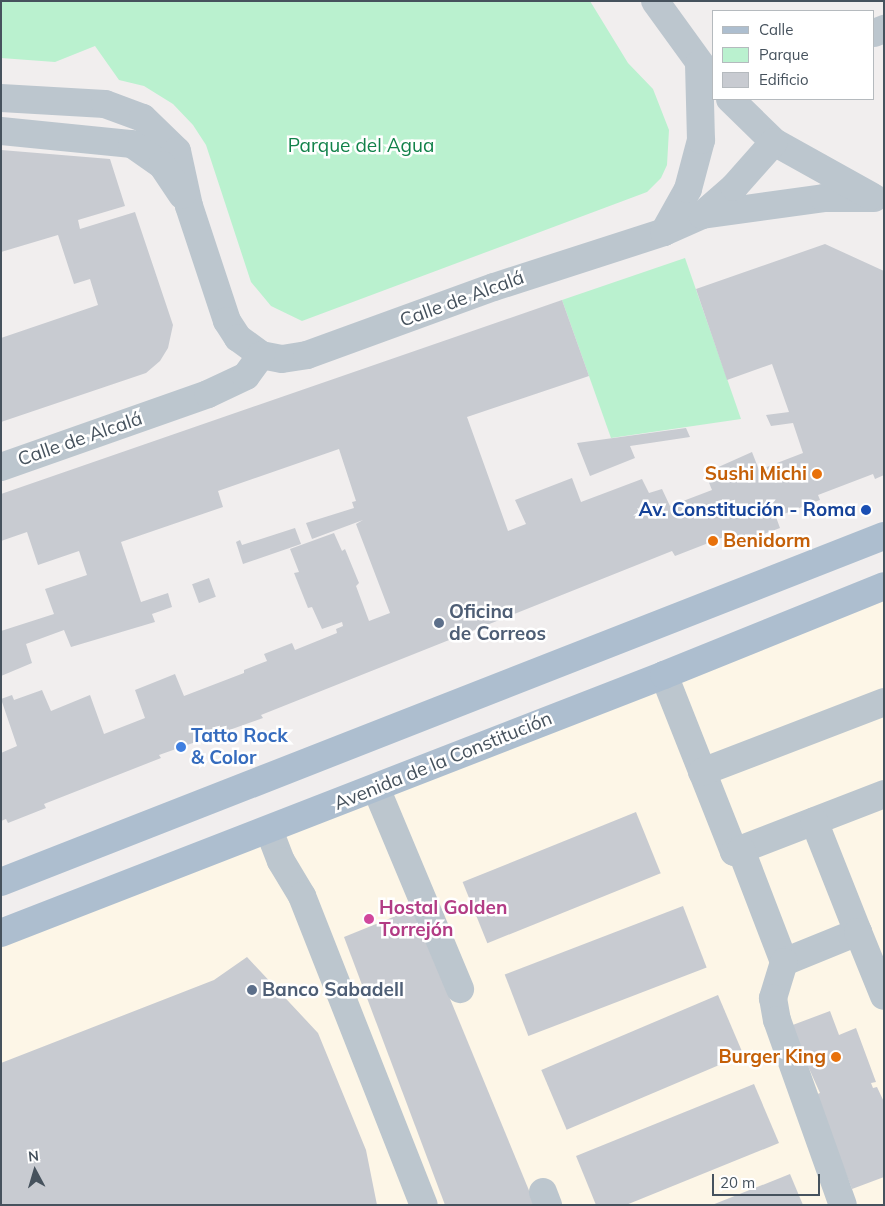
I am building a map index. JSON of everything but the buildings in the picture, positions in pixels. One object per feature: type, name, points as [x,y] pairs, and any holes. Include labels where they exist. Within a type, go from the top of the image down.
[{"type":"main road","points":[[1,882],[884,536]]},
{"type":"main road","name":"Avenida de la Constitución","points":[[1,933],[664,675],[884,586]]},
{"type":"street","points":[[655,1],[706,72],[702,140],[688,189],[664,232]]},
{"type":"street","points":[[1,98],[105,104],[142,118],[177,151],[190,206]]},
{"type":"street","points":[[738,102],[774,142],[879,200]]},
{"type":"street","points":[[1,131],[132,144],[162,166],[190,206]]},
{"type":"street","name":"Calle de Alcalá","points":[[702,215],[734,187],[774,142]]},
{"type":"street","name":"Calle de Alcalá","points":[[190,206],[227,321],[238,338],[261,355],[282,359],[307,356],[494,287],[664,232],[702,215],[824,198],[879,200]]},
{"type":"street","name":"Calle de Alcalá","points":[[1,466],[208,394],[246,376],[261,355]]},
{"type":"street","points":[[664,675],[734,852],[884,794]]},
{"type":"street","points":[[702,772],[884,702]]},
{"type":"street","points":[[376,788],[460,989]]},
{"type":"street","points":[[814,821],[884,996]]},
{"type":"street","points":[[269,830],[281,861],[291,900],[406,1205]]},
{"type":"street","points":[[741,850],[784,962],[773,998],[777,1020],[843,1205]]},
{"type":"street","points":[[281,861],[302,896],[424,1205]]},
{"type":"street","points":[[784,962],[858,932]]},
{"type":"shaded area","points":[[884,586],[884,1205],[1,1205],[1,933]]},
{"type":"green space","name":"Parque del Agua","points":[[1,1],[590,1],[628,63],[653,89],[669,130],[667,165],[661,178],[647,192],[302,321],[271,306],[251,282],[206,145],[193,125],[173,104],[144,86],[119,80],[95,46],[55,62],[1,58]]},
{"type":"green space","points":[[685,258],[741,419],[611,438],[562,300]]},
{"type":"place","name":"Sushi Michi","points":[[817,474]]},
{"type":"place","name":"Av. Constitución - Roma","points":[[866,510]]},
{"type":"place","name":"Benidorm","points":[[713,541]]},
{"type":"place","name":"Oficina de Correos","points":[[439,623]]},
{"type":"place","name":"Tatto Rock & Color","points":[[181,747]]},
{"type":"place","name":"Hostal Golden Torrejón","points":[[369,919]]},
{"type":"place","name":"Banco Sabadell","points":[[252,990]]},
{"type":"place","name":"Burger King","points":[[836,1057]]}]
